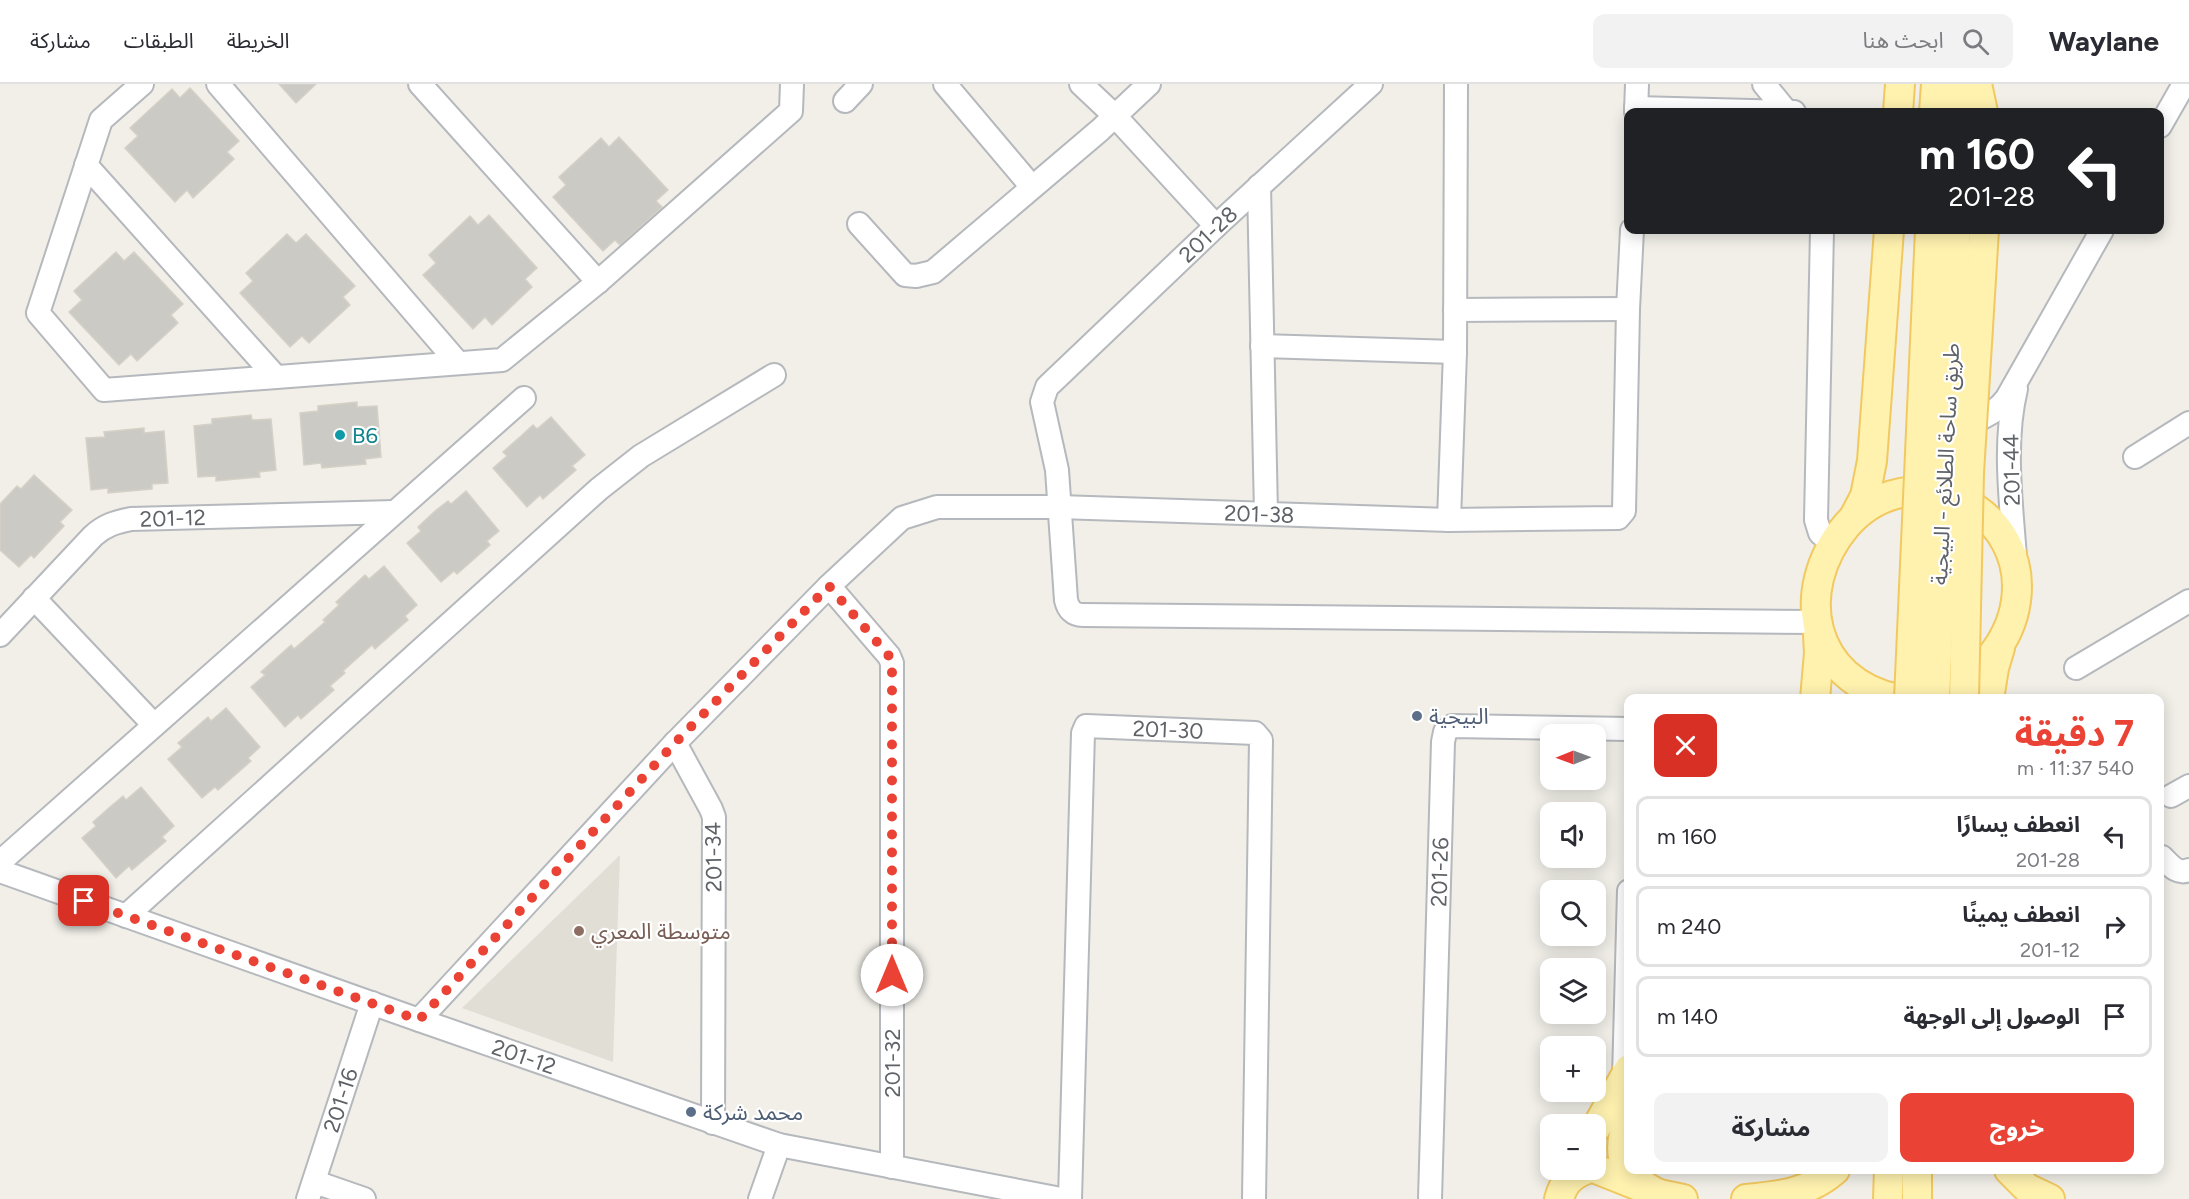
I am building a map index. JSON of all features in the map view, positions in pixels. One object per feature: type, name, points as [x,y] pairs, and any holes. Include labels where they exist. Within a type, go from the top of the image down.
[{"type":"main road","points":[[1898,108],[1900,84]]},
{"type":"main road","points":[[1934,108],[1936,84]]},
{"type":"main road","points":[[1961,108],[1962,84]]},
{"type":"main road","points":[[1977,84],[1982,108]]},
{"type":"main road","points":[[1815,694],[1819,653],[1815,593],[1822,563],[1865,496],[1872,461],[1889,234]]},
{"type":"main road","name":"طريق ساحة الطلائع - البيجية","points":[[1909,694],[1930,234]]},
{"type":"main road","name":"طريق ساحة الطلائع - البيجية","points":[[1935,694],[1956,234]]},
{"type":"main road","points":[[1964,694],[1969,473],[1984,234]]},
{"type":"main road","points":[[1853,517],[1887,496],[1899,492],[1924,491],[1961,499],[1987,516],[2006,541],[2016,571],[2015,605],[1994,668],[1990,694]]},
{"type":"main road","points":[[1817,624],[1831,657],[1854,681],[1880,694]]},
{"type":"main road","points":[[1945,694],[1973,676],[1992,656],[2006,636]]},
{"type":"main road","points":[[1604,1114],[1624,1077]]},
{"type":"main road","points":[[1624,1139],[1624,1160]]},
{"type":"main road","points":[[1606,1173],[1671,1197]]},
{"type":"main road","points":[[1631,1174],[1642,1186],[1671,1197]]},
{"type":"main road","points":[[1746,1199],[1782,1196],[1814,1186],[1830,1174]]},
{"type":"main road","points":[[1822,1199],[1833,1174]]},
{"type":"main road","points":[[1888,1199],[1889,1174]]},
{"type":"main road","points":[[1917,1174],[1917,1199]]},
{"type":"main road","points":[[2000,1179],[2012,1192],[2031,1199]]},
{"type":"main road","points":[[2000,1179],[2050,1199]]},
{"type":"street","points":[[142,84],[101,120],[38,314],[104,390],[502,360],[598,282],[791,111],[792,84]]},
{"type":"street","points":[[218,84],[458,363]]},
{"type":"street","points":[[420,84],[598,282]]},
{"type":"street","points":[[845,101],[861,84]]},
{"type":"street","points":[[945,84],[1032,187]]},
{"type":"street","points":[[1081,84],[1115,116],[1216,226]]},
{"type":"street","points":[[859,224],[905,275],[915,276],[933,272],[1115,116],[1149,84]]},
{"type":"street","name":"201-28","points":[[1059,507],[1055,458],[1042,402],[1047,387],[1216,226],[1371,84]]},
{"type":"street","points":[[1449,520],[1455,352],[1456,84]]},
{"type":"street","points":[[1636,108],[1637,84]]},
{"type":"street","points":[[1764,84],[1786,108]]},
{"type":"street","points":[[2164,119],[2184,84]]},
{"type":"street","points":[[86,165],[276,377]]},
{"type":"street","points":[[1259,186],[1266,513]]},
{"type":"street","points":[[1455,310],[1628,309],[1632,234]]},
{"type":"street","points":[[1822,234],[1816,520],[1820,533],[1833,544]]},
{"type":"street","name":"201-44","points":[[1924,491],[1942,487],[1949,474],[1959,434],[1967,426],[1996,410],[2007,398],[2100,234]]},
{"type":"street","name":"201-38","points":[[829,586],[902,518],[937,507],[1059,507],[1449,520],[1607,520],[1618,518],[1624,511],[1628,309]]},
{"type":"street","points":[[1262,346],[1455,352]]},
{"type":"street","name":"201-44","points":[[2016,571],[2009,432],[2011,410],[2023,371]]},
{"type":"street","points":[[126,916],[599,489],[650,450],[774,375]]},
{"type":"street","points":[[0,862],[524,398]]},
{"type":"street","points":[[2135,458],[2189,423]]},
{"type":"street","points":[[1059,507],[1066,600],[1069,609],[1078,615],[1817,624]]},
{"type":"street","name":"201-12","points":[[0,635],[93,536],[102,528],[115,522],[131,519],[394,512]]},
{"type":"street","points":[[419,1020],[675,743],[829,586]]},
{"type":"street","name":"201-32","points":[[829,586],[889,656],[892,663],[892,1167]]},
{"type":"street","points":[[34,598],[154,725]]},
{"type":"street","points":[[2076,668],[2189,601]]},
{"type":"street","name":"201-30","points":[[1070,1199],[1083,733],[1086,726],[1255,733],[1261,740],[1254,1199]]},
{"type":"street","name":"201-26","points":[[1430,1199],[1442,766],[1445,732],[1452,726],[1624,729]]},
{"type":"street","name":"201-34","points":[[675,743],[714,817],[713,1123]]},
{"type":"street","points":[[2164,859],[2176,870],[2183,872],[2189,870]]},
{"type":"street","name":"201-12","points":[[0,871],[779,1145],[1061,1199]]},
{"type":"street","name":"201-16","points":[[312,1191],[372,1003]]},
{"type":"street","points":[[760,1199],[779,1145]]},
{"type":"street","points":[[312,1191],[364,1199]]},
{"type":"shaded area","name":"متوسطة المعري","points":[[620,855],[613,1062],[462,1008]]},
{"type":"building","points":[[279,84],[316,84],[296,103]]},
{"type":"building","points":[[190,88],[239,141],[227,152],[234,159],[193,198],[187,190],[175,202],[125,148],[138,136],[130,128],[172,89],[180,98]]},
{"type":"building","points":[[619,137],[668,190],[656,201],[662,207],[620,245],[615,240],[603,251],[553,197],[566,185],[559,177],[601,138],[609,147]]},
{"type":"building","points":[[489,215],[537,268],[525,279],[532,287],[492,325],[485,317],[473,329],[423,275],[436,263],[429,255],[470,216],[478,225]]},
{"type":"building","points":[[287,234],[296,243],[306,234],[355,286],[343,297],[350,305],[309,343],[302,336],[290,347],[240,293],[253,281],[246,273]]},
{"type":"building","points":[[116,252],[124,261],[134,252],[183,304],[171,315],[178,323],[137,361],[131,354],[119,365],[69,312],[82,300],[74,291]]},
{"type":"building","name":"B6","points":[[357,402],[357,407],[377,406],[381,457],[365,459],[366,464],[322,468],[321,463],[304,465],[300,413],[318,411],[318,406]]},
{"type":"building","points":[[251,415],[252,420],[271,419],[276,470],[259,472],[260,477],[216,481],[216,476],[198,477],[194,426],[212,424],[212,419]]},
{"type":"building","points":[[551,417],[585,455],[572,466],[576,470],[543,499],[540,495],[527,507],[493,468],[507,456],[503,452],[533,425],[537,429]]},
{"type":"building","points":[[144,428],[144,433],[164,431],[168,483],[152,484],[152,489],[108,493],[108,488],[91,490],[86,438],[105,437],[104,432]]},
{"type":"building","points":[[34,475],[72,510],[60,522],[64,526],[34,558],[31,555],[19,567],[0,550],[0,504],[17,486],[21,489]]},
{"type":"building","points":[[466,491],[499,531],[487,541],[490,545],[457,574],[454,571],[441,582],[407,543],[421,531],[418,527],[435,511],[448,501],[451,504]]},
{"type":"building","points":[[384,566],[417,605],[405,616],[408,620],[375,649],[372,645],[330,686],[334,690],[301,719],[298,715],[285,727],[251,687],[265,675],[261,672],[291,645],[294,649],[325,622],[323,620],[339,605],[336,602],[365,575],[369,579]]},
{"type":"building","points":[[226,708],[260,747],[248,758],[251,761],[218,790],[215,787],[202,798],[168,759],[182,747],[178,743],[208,717],[211,721]]},
{"type":"building","points":[[141,787],[174,826],[162,837],[166,841],[132,870],[129,866],[116,878],[82,838],[96,826],[93,822],[110,807],[123,796],[126,800]]},
{"type":"place","name":"B6","points":[[340,435]]},
{"type":"place","name":"البيجية","points":[[1417,716]]},
{"type":"place","name":"متوسطة المعري","points":[[579,931]]},
{"type":"place","name":"محمد شركة","points":[[691,1112]]},
{"type":"route","points":[[84,901],[419,1020],[675,743],[829,586],[889,656],[892,663],[892,975]]}]
